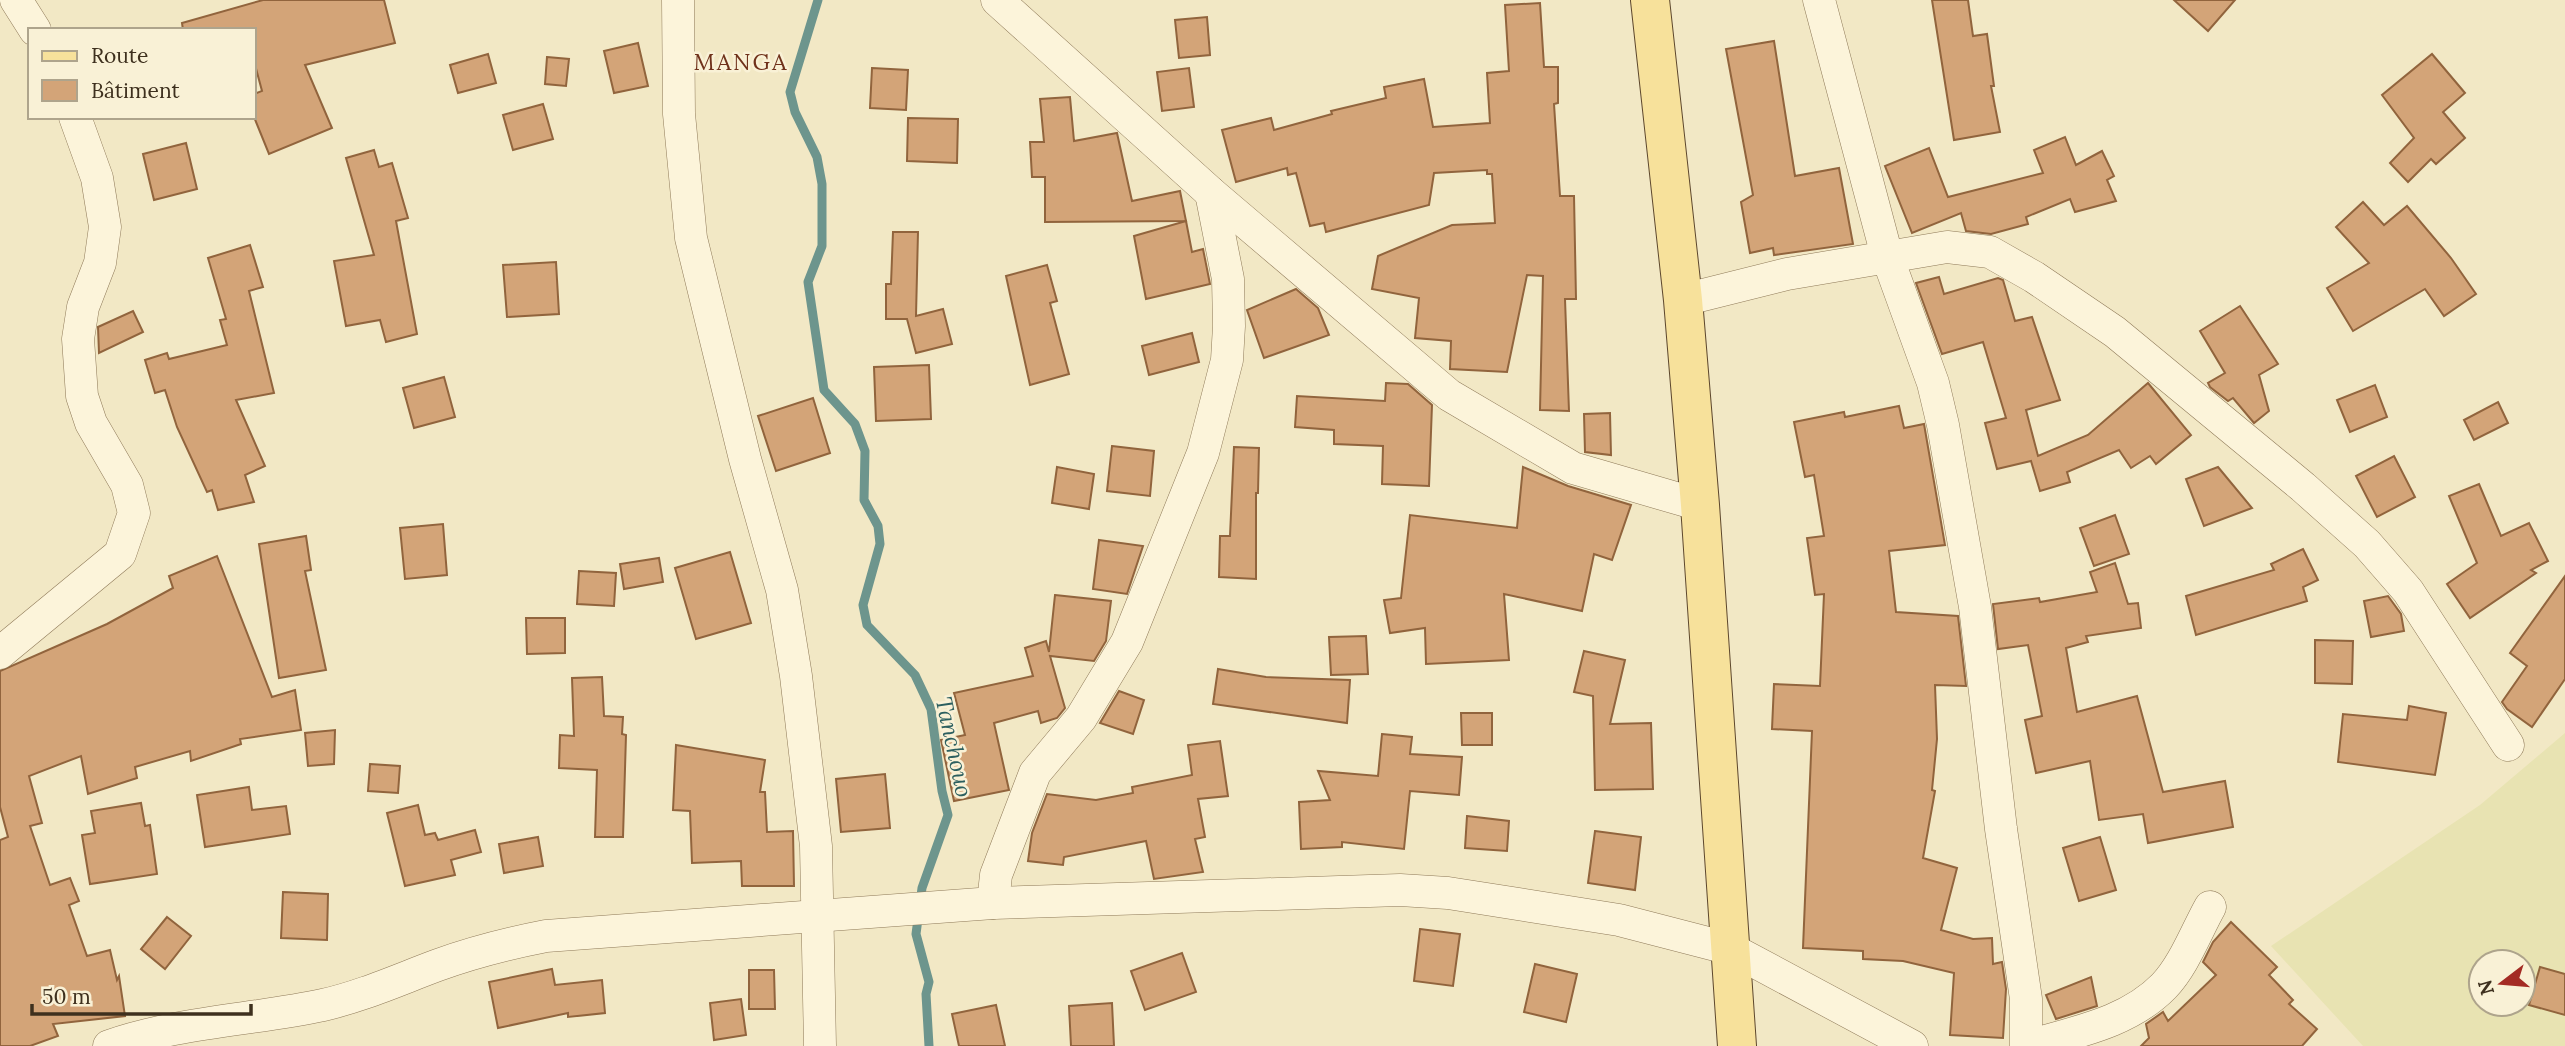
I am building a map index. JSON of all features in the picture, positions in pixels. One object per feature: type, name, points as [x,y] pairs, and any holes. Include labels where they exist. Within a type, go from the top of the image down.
[{"type":"main road","points":[[1650,0],[1683,300],[1700,505],[1737,1046]]},
{"type":"street","points":[[16,0],[34,28]]},
{"type":"street","points":[[678,0],[679,114],[691,238],[745,459],[782,590],[807,762],[819,918],[820,1046]]},
{"type":"street","points":[[997,0],[1211,193],[1449,395],[1573,468],[1700,505]]},
{"type":"street","points":[[1819,0],[1887,256],[1933,383],[1958,498],[2026,999],[2027,1046],[2095,1027],[2132,1012],[2164,986],[2178,967],[2210,907]]},
{"type":"street","points":[[0,653],[120,554],[134,513],[127,485],[91,423],[82,396],[78,339],[83,307],[100,263],[105,227],[97,178],[76,119]]},
{"type":"street","points":[[993,903],[996,875],[1035,773],[1081,718],[1121,654],[1203,453],[1227,360],[1229,326],[1228,279],[1211,193]]},
{"type":"street","points":[[1683,300],[1787,274],[1887,256],[1947,247],[1990,252],[2034,277],[2115,332],[2303,486],[2367,544],[2408,591],[2508,746]]},
{"type":"street","points":[[109,1046],[146,1033],[254,1018],[349,998],[486,950],[546,936],[618,929],[819,918],[993,903],[1425,890],[1619,920],[1731,949],[1912,1046]]},
{"type":"shaded area","points":[[2565,733],[2565,1046],[2363,1046],[2271,946],[2480,805]]},
{"type":"building","points":[[263,0],[384,0],[395,43],[305,65],[332,128],[269,154],[255,119],[256,93],[262,91],[256,68],[256,28],[183,28],[182,23]]},
{"type":"building","points":[[1932,0],[1968,0],[1973,36],[1987,34],[1994,86],[1991,86],[2000,132],[1954,140]]},
{"type":"building","points":[[2174,0],[2235,0],[2208,31]]},
{"type":"building","points":[[1540,3],[1544,67],[1558,67],[1558,103],[1554,104],[1560,196],[1574,196],[1576,299],[1565,299],[1569,411],[1540,410],[1543,276],[1527,275],[1507,372],[1450,369],[1451,341],[1415,338],[1419,298],[1372,289],[1378,256],[1452,225],[1495,223],[1492,174],[1487,174],[1487,170],[1434,173],[1429,205],[1326,232],[1324,223],[1310,226],[1296,173],[1288,175],[1287,168],[1236,182],[1222,130],[1271,118],[1274,130],[1332,114],[1331,111],[1386,98],[1384,87],[1424,79],[1433,127],[1490,123],[1487,73],[1509,71],[1505,5]]},
{"type":"building","points":[[1207,17],[1210,55],[1179,58],[1175,20]]},
{"type":"building","points":[[1774,41],[1795,176],[1839,168],[1853,244],[1774,255],[1773,248],[1750,253],[1741,202],[1753,195],[1726,49]]},
{"type":"building","points":[[638,43],[648,86],[614,93],[604,51]]},
{"type":"building","points":[[488,54],[496,83],[458,93],[450,65]]},
{"type":"building","points":[[2432,54],[2465,93],[2443,112],[2465,138],[2436,164],[2431,159],[2408,182],[2390,163],[2414,138],[2382,95]]},
{"type":"building","points":[[547,57],[569,59],[566,86],[545,84]]},
{"type":"building","points":[[872,68],[908,70],[906,110],[870,108]]},
{"type":"building","points":[[1189,68],[1194,107],[1162,111],[1157,72]]},
{"type":"building","points":[[1070,97],[1074,141],[1117,133],[1132,201],[1180,191],[1186,221],[1045,222],[1045,177],[1032,177],[1030,142],[1044,142],[1040,99]]},
{"type":"building","points":[[543,104],[553,139],[513,150],[503,115]]},
{"type":"building","points":[[908,118],[958,119],[957,163],[907,161]]},
{"type":"building","points":[[2065,137],[2076,165],[2102,151],[2114,176],[2107,180],[2116,201],[2075,212],[2070,199],[2026,217],[2028,224],[1991,234],[1966,231],[1961,213],[1912,233],[1885,166],[1929,148],[1948,197],[2043,173],[2034,150]]},
{"type":"building","points":[[186,143],[197,189],[154,200],[143,154]]},
{"type":"building","points":[[374,150],[379,167],[392,163],[408,218],[396,221],[417,334],[386,342],[380,320],[346,326],[334,261],[374,255],[346,158]]},
{"type":"building","points":[[2363,202],[2384,225],[2407,206],[2451,258],[2476,294],[2444,316],[2425,289],[2353,331],[2327,288],[2369,263],[2336,227]]},
{"type":"building","points":[[1186,221],[1192,252],[1203,249],[1210,284],[1146,299],[1134,236]]},
{"type":"building","points":[[893,232],[918,232],[916,316],[943,309],[952,344],[916,353],[907,319],[886,319],[886,284],[891,284]]},
{"type":"building","points":[[250,245],[263,287],[249,291],[274,393],[236,400],[265,466],[245,475],[254,502],[218,510],[212,490],[207,492],[177,427],[165,390],[155,393],[145,360],[167,353],[169,359],[227,345],[220,320],[226,319],[208,258]]},
{"type":"building","points":[[556,262],[559,314],[507,317],[503,265]]},
{"type":"building","points":[[1047,265],[1057,301],[1050,303],[1069,374],[1030,385],[1006,276]]},
{"type":"building","points":[[1939,277],[1944,294],[1998,278],[2003,280],[2015,321],[2032,317],[2060,400],[2026,410],[2038,456],[2088,435],[2148,383],[2191,435],[2156,464],[2150,456],[2131,468],[2119,450],[2067,472],[2070,482],[2040,491],[2031,461],[1997,469],[1985,423],[2006,418],[1983,342],[1942,354],[1916,283]]},
{"type":"building","points":[[1296,289],[1318,308],[1329,335],[1264,358],[1247,310]]},
{"type":"building","points":[[2240,306],[2278,364],[2259,375],[2269,411],[2254,423],[2233,398],[2228,401],[2210,387],[2208,383],[2225,373],[2200,331]]},
{"type":"building","points":[[133,311],[143,332],[99,353],[98,327]]},
{"type":"building","points":[[1192,333],[1199,362],[1149,375],[1142,346]]},
{"type":"building","points":[[929,365],[931,419],[876,421],[874,367]]},
{"type":"building","points":[[444,377],[455,417],[414,428],[403,388]]},
{"type":"building","points":[[1386,383],[1408,384],[1432,405],[1429,486],[1382,484],[1383,446],[1334,444],[1334,430],[1295,427],[1297,396],[1385,401]]},
{"type":"building","points":[[2375,385],[2387,417],[2350,432],[2337,400]]},
{"type":"building","points":[[813,398],[830,453],[776,471],[758,416]]},
{"type":"building","points":[[2498,402],[2508,423],[2474,440],[2464,420]]},
{"type":"building","points":[[1899,406],[1904,428],[1924,424],[1945,545],[1889,551],[1896,612],[1958,616],[1966,686],[1935,685],[1937,739],[1932,790],[1935,791],[1923,858],[1957,868],[1941,930],[1973,939],[1992,938],[1993,964],[2002,962],[2006,989],[2003,1038],[1950,1035],[1954,973],[1903,961],[1863,959],[1863,951],[1803,948],[1812,731],[1772,729],[1774,684],[1820,686],[1824,594],[1815,595],[1807,538],[1824,536],[1814,475],[1805,477],[1794,422],[1844,412],[1845,417]]},
{"type":"building","points":[[1610,413],[1611,455],[1585,452],[1584,414]]},
{"type":"building","points":[[1112,446],[1154,451],[1150,496],[1107,491]]},
{"type":"building","points":[[1234,447],[1259,448],[1256,579],[1219,577],[1220,536],[1230,536]]},
{"type":"building","points":[[2394,456],[2415,497],[2377,517],[2356,476]]},
{"type":"building","points":[[1057,467],[1094,474],[1089,509],[1052,503]]},
{"type":"building","points":[[1523,467],[1568,486],[1631,505],[1612,560],[1594,554],[1582,611],[1504,594],[1509,660],[1426,664],[1425,628],[1390,633],[1384,600],[1401,598],[1410,515],[1517,528]]},
{"type":"building","points":[[2218,467],[2252,508],[2204,526],[2186,479]]},
{"type":"building","points":[[2479,484],[2501,536],[2529,523],[2548,561],[2531,570],[2536,573],[2470,618],[2447,584],[2477,563],[2449,496]]},
{"type":"building","points":[[2115,515],[2129,554],[2094,566],[2080,528]]},
{"type":"building","points":[[443,524],[447,575],[405,579],[400,528]]},
{"type":"building","points":[[306,536],[311,570],[305,571],[326,670],[279,678],[259,544]]},
{"type":"building","points":[[1099,540],[1143,546],[1127,594],[1093,589]]},
{"type":"building","points":[[2303,549],[2318,580],[2303,587],[2307,601],[2196,635],[2186,596],[2274,570],[2271,564]]},
{"type":"building","points":[[730,552],[751,623],[696,639],[675,568]]},
{"type":"building","points":[[217,556],[272,697],[295,690],[301,730],[240,739],[241,744],[191,761],[190,751],[135,767],[137,778],[88,794],[81,756],[29,776],[42,823],[30,826],[50,885],[70,878],[79,901],[69,905],[87,956],[110,950],[117,980],[119,976],[125,1016],[53,1024],[58,1036],[30,1046],[0,1046],[0,840],[8,837],[0,807],[0,671],[107,624],[173,588],[169,576]]},
{"type":"building","points":[[659,558],[663,582],[624,589],[620,564]]},
{"type":"building","points":[[2115,563],[2128,604],[2138,603],[2141,628],[2086,636],[2088,642],[2066,648],[2077,712],[2137,696],[2163,792],[2225,781],[2233,827],[2148,843],[2143,814],[2099,820],[2090,761],[2036,773],[2025,720],[2042,716],[2028,645],[1998,649],[1993,604],[2039,598],[2040,602],[2097,592],[2090,572]]},
{"type":"building","points":[[579,571],[616,573],[614,606],[577,604]]},
{"type":"building","points":[[2565,576],[2565,679],[2532,727],[2507,709],[2502,702],[2527,666],[2510,653]]},
{"type":"building","points":[[1055,595],[1111,601],[1106,641],[1094,661],[1050,656],[1065,708],[1057,718],[1041,723],[1038,711],[994,723],[1009,790],[954,801],[941,740],[965,735],[954,693],[1033,676],[1025,648],[1046,641],[1049,652]]},
{"type":"building","points":[[2388,596],[2401,614],[2404,631],[2371,637],[2364,601]]},
{"type":"building","points":[[526,618],[565,618],[565,653],[527,654]]},
{"type":"building","points":[[1366,636],[1368,674],[1331,675],[1329,637]]},
{"type":"building","points":[[2315,640],[2353,641],[2352,684],[2315,683]]},
{"type":"building","points":[[1584,651],[1625,660],[1610,724],[1651,723],[1653,789],[1595,790],[1593,696],[1574,692]]},
{"type":"building","points":[[1218,669],[1266,677],[1350,680],[1347,723],[1213,704]]},
{"type":"building","points":[[602,677],[604,716],[623,717],[622,734],[626,735],[623,837],[595,837],[597,770],[559,768],[560,735],[574,736],[572,678]]},
{"type":"building","points":[[1119,691],[1144,700],[1133,734],[1100,723]]},
{"type":"building","points":[[2409,706],[2446,713],[2435,775],[2338,762],[2343,714],[2407,720]]},
{"type":"building","points":[[1461,713],[1492,713],[1492,745],[1462,745]]},
{"type":"building","points":[[335,730],[334,764],[308,766],[305,733]]},
{"type":"building","points":[[1382,734],[1412,737],[1410,754],[1462,757],[1459,795],[1410,791],[1404,849],[1342,842],[1342,847],[1301,849],[1299,802],[1330,800],[1318,771],[1378,776]]},
{"type":"building","points":[[1220,741],[1228,796],[1198,799],[1205,837],[1195,839],[1203,872],[1154,879],[1146,841],[1064,857],[1063,865],[1028,861],[1032,833],[1047,794],[1096,800],[1133,793],[1132,787],[1192,775],[1188,745]]},
{"type":"building","points":[[676,745],[765,760],[760,792],[765,792],[767,832],[793,831],[794,886],[742,886],[741,861],[692,863],[690,811],[673,810]]},
{"type":"building","points":[[370,764],[400,766],[398,793],[368,791]]},
{"type":"building","points":[[885,774],[890,828],[841,832],[836,779]]},
{"type":"building","points":[[249,787],[252,810],[286,806],[290,834],[205,847],[197,795]]},
{"type":"building","points":[[141,803],[145,826],[150,825],[157,874],[90,884],[82,835],[95,833],[91,811]]},
{"type":"building","points":[[418,805],[425,835],[435,833],[438,840],[475,830],[481,852],[451,860],[455,875],[405,886],[387,813]]},
{"type":"building","points":[[1467,816],[1509,821],[1507,851],[1465,848]]},
{"type":"building","points":[[1595,831],[1641,837],[1635,890],[1588,883]]},
{"type":"building","points":[[538,837],[543,866],[504,873],[499,844]]},
{"type":"building","points":[[2100,837],[2116,890],[2079,901],[2063,848]]},
{"type":"building","points":[[283,892],[328,894],[327,940],[281,938]]},
{"type":"building","points":[[167,917],[191,936],[165,969],[141,949]]},
{"type":"building","points":[[2231,922],[2277,967],[2269,975],[2293,1000],[2289,1004],[2317,1029],[2302,1046],[2141,1046],[2149,1038],[2146,1024],[2163,1012],[2168,1021],[2216,975],[2203,962],[2213,942]]},
{"type":"building","points":[[1420,929],[1460,934],[1453,986],[1414,981]]},
{"type":"building","points":[[1182,953],[1196,992],[1145,1010],[1131,971]]},
{"type":"building","points":[[1535,964],[1577,974],[1566,1022],[1524,1012]]},
{"type":"building","points":[[2540,967],[2565,974],[2565,1015],[2537,1007],[2537,977]]},
{"type":"building","points":[[552,969],[555,985],[602,980],[605,1013],[568,1017],[568,1013],[498,1028],[489,982]]},
{"type":"building","points":[[749,970],[774,970],[775,1009],[749,1009]]},
{"type":"building","points":[[2091,977],[2097,1006],[2056,1019],[2046,995]]},
{"type":"building","points":[[741,999],[746,1035],[714,1040],[710,1003]]},
{"type":"building","points":[[1112,1003],[1114,1046],[1071,1046],[1069,1006]]},
{"type":"building","points":[[996,1005],[1005,1046],[959,1046],[952,1014]]},
{"type":"waterway","name":"Tanchouo","points":[[818,0],[790,92],[795,112],[817,157],[822,184],[822,246],[808,282],[824,390],[855,424],[865,451],[864,500],[878,526],[880,544],[863,605],[867,625],[915,675],[931,709],[942,791],[948,815],[922,888],[916,934],[929,982],[926,994],[929,1046]]},
{"type":"district","name":"MANGA","points":[[741,62]]}]
